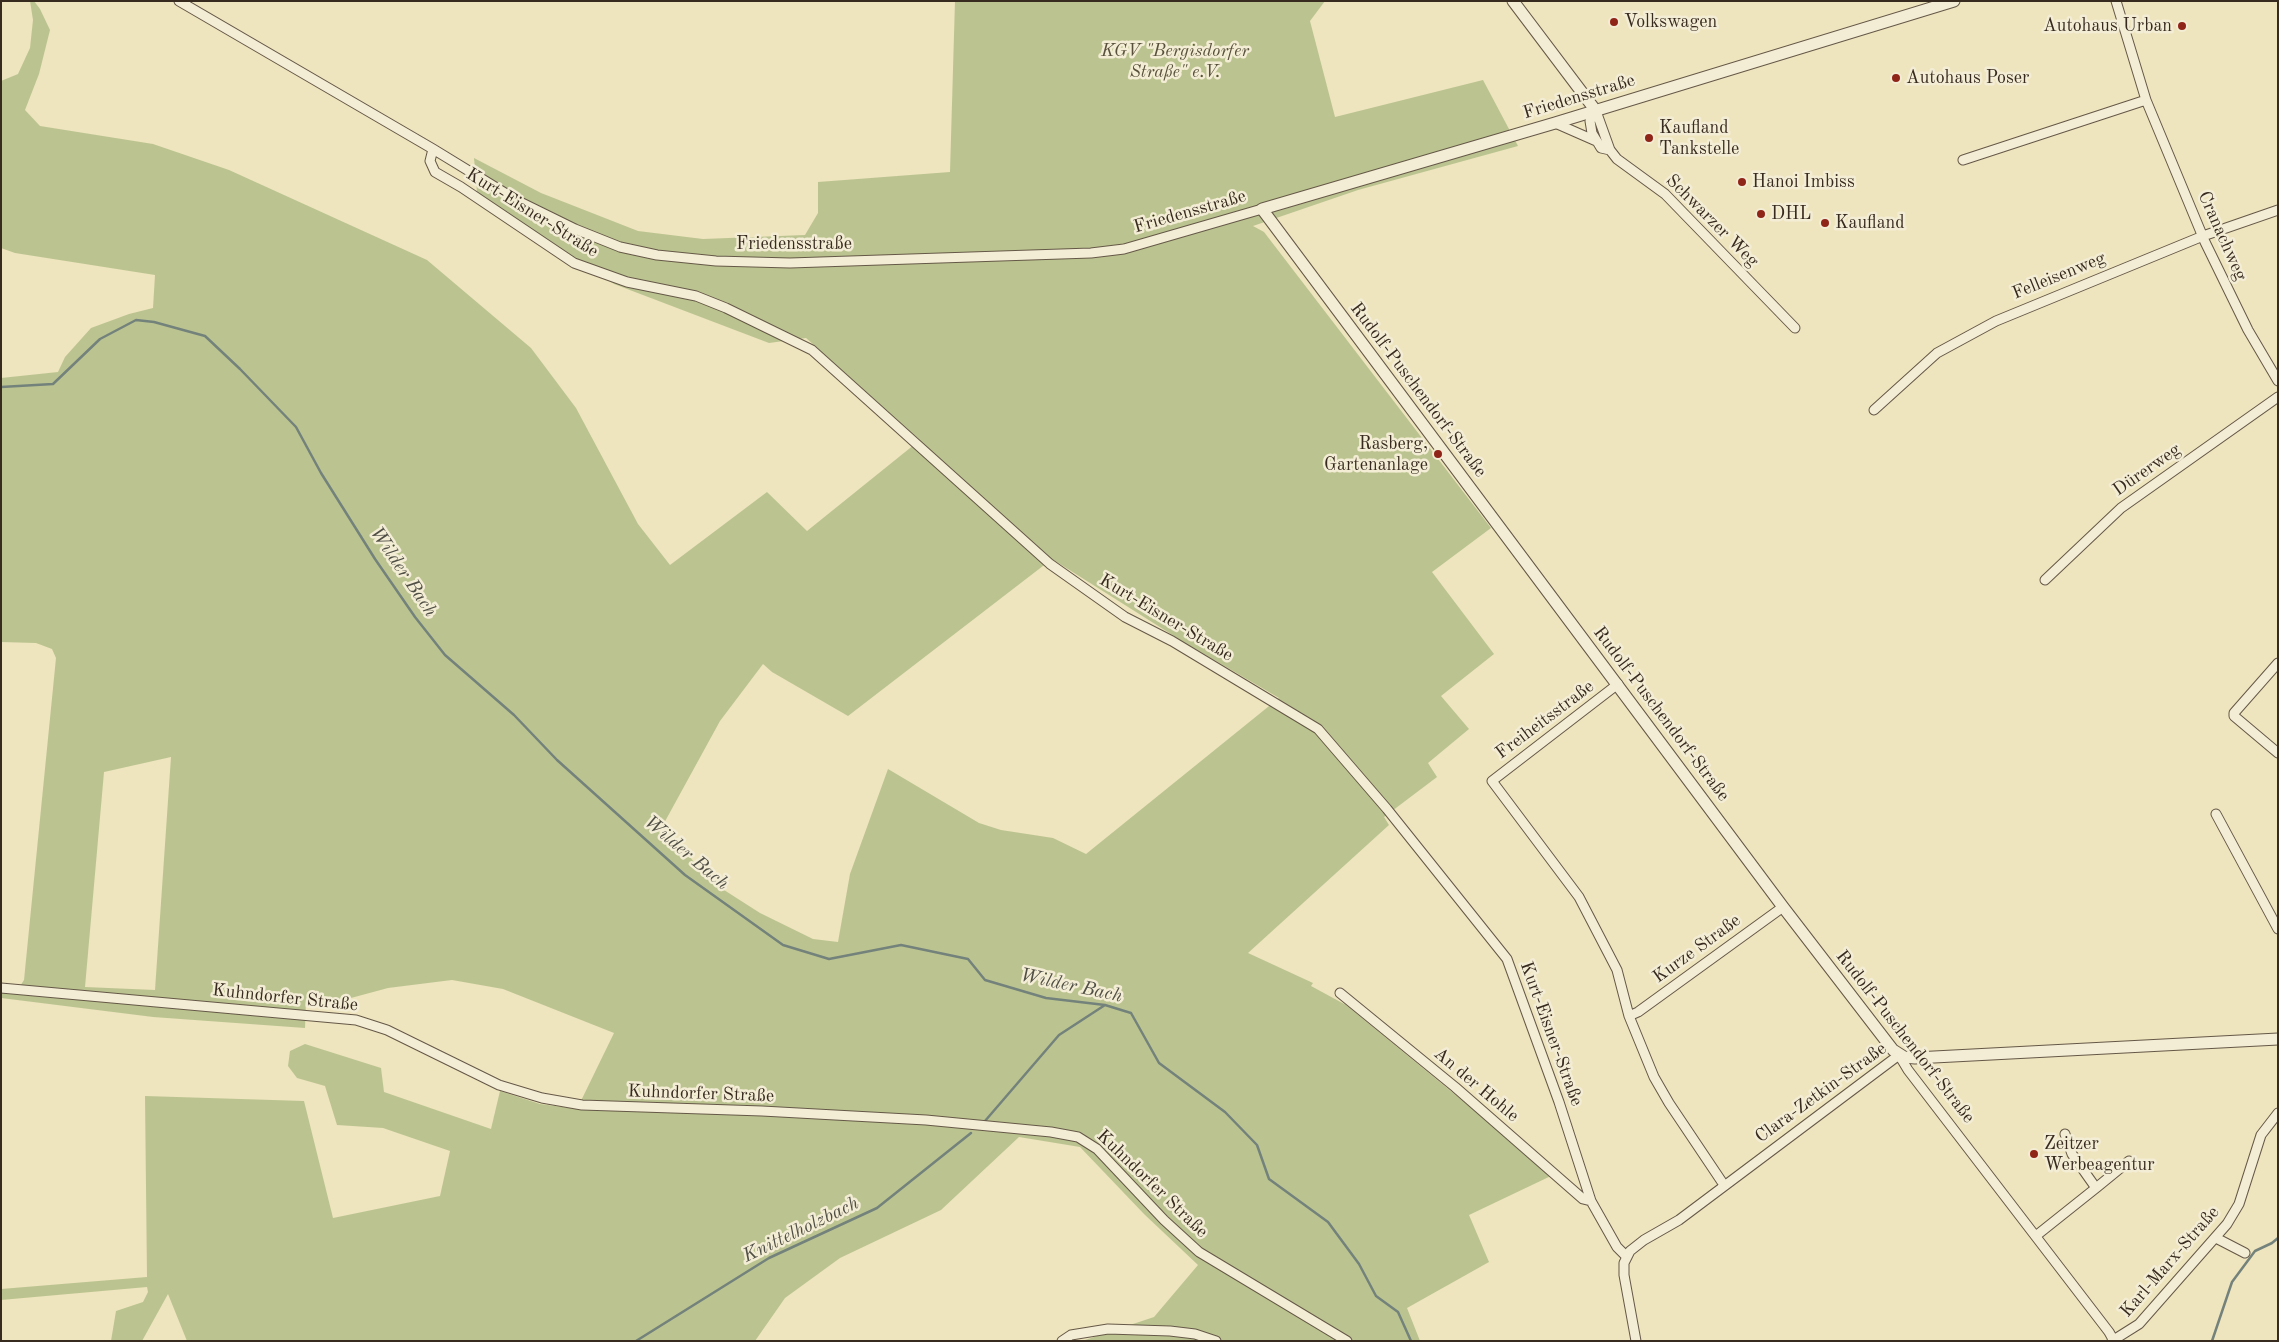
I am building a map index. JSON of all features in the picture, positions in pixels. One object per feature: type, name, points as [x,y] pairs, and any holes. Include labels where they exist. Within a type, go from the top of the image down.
[{"type":"street","name":"Friedensstraße","points":[[179,1],[433,149],[518,201],[575,230],[620,247],[657,255],[716,261],[790,263],[1092,253],[1132,247],[1596,111],[1954,1]]},
{"type":"street","points":[[1513,1],[1596,111],[1590,120],[1592,133],[1601,148],[1610,150]]},
{"type":"street","name":"Cranachweg","points":[[2116,1],[2146,100],[2203,236],[2248,330],[2278,381]]},
{"type":"street","points":[[1963,160],[2146,100]]},
{"type":"street","name":"Schwarzer Weg","points":[[1596,111],[1610,150],[1624,165],[1665,194],[1795,328]]},
{"type":"street","points":[[1555,123],[1596,141]]},
{"type":"street","name":"Kurt-Eisner-Straße","points":[[433,149],[430,161],[435,172],[461,187],[574,263],[627,282],[696,296],[726,308],[812,350],[1050,564],[1125,616],[1318,729],[1387,809],[1507,960],[1559,1102],[1591,1201],[1617,1247],[1626,1256]]},
{"type":"street","name":"Rudolf-Puschendorf-Straße","points":[[1262,209],[1783,907],[2036,1235],[2113,1341]]},
{"type":"street","name":"Felleisenweg","points":[[1874,410],[1928,359],[1967,335],[2028,306],[2203,236],[2278,210]]},
{"type":"street","name":"Dürerweg","points":[[2045,580],[2121,508],[2278,398]]},
{"type":"street","points":[[2278,663],[2234,713],[2234,716],[2278,753]]},
{"type":"street","name":"Freiheitsstraße","points":[[1618,684],[1492,781],[1578,897],[1617,970],[1630,1016]]},
{"type":"street","points":[[2216,814],[2278,930]]},
{"type":"street","name":"Kurze Straße","points":[[1630,1016],[1783,907]]},
{"type":"street","name":"Kuhndorfer Straße","points":[[1,988],[356,1020],[387,1030],[499,1085],[542,1098],[582,1105],[762,1111],[926,1120],[1051,1132],[1078,1137],[1097,1149],[1164,1220],[1199,1252],[1347,1341]]},
{"type":"street","name":"An der Hohle","points":[[1340,993],[1455,1087],[1583,1199],[1591,1201]]},
{"type":"street","points":[[1630,1016],[1647,1063],[1661,1091],[1724,1185]]},
{"type":"street","name":"Clara-Zetkin-Straße","points":[[1626,1256],[1636,1245],[1674,1224],[1899,1055],[1909,1058],[2278,1039]]},
{"type":"street","name":"Karl-Marx-Straße","points":[[2113,1341],[2139,1324],[2216,1238],[2236,1209],[2261,1135],[2278,1114]]},
{"type":"street","points":[[2065,1134],[2072,1154],[2096,1188]]},
{"type":"street","points":[[2036,1235],[2129,1161]]},
{"type":"street","points":[[2216,1238],[2244,1253]]},
{"type":"street","points":[[1626,1256],[1624,1275],[1636,1341]]},
{"type":"street","points":[[1062,1341],[1071,1335],[1108,1329],[1170,1331],[1195,1334],[1216,1341]]},
{"type":"green space","name":"KGV \"Bergisdorfer Straße\" e.V.","points":[[30,1],[34,1],[40,9],[50,30],[39,74],[25,110],[40,126],[153,144],[229,170],[427,260],[531,348],[576,408],[638,524],[670,565],[767,492],[807,531],[920,440],[806,338],[769,343],[614,284],[538,236],[477,192],[474,158],[541,193],[638,231],[703,239],[805,235],[818,213],[818,182],[950,172],[955,1],[1325,1],[1310,21],[1335,117],[1483,80],[1518,146],[1358,190],[1253,226],[1264,232],[1491,528],[1432,572],[1494,654],[1441,696],[1469,729],[1428,763],[1437,777],[1384,817],[1389,825],[1248,953],[1313,983],[1311,986],[1346,1005],[1553,1175],[1469,1215],[1489,1262],[1407,1308],[1420,1341],[1082,1341],[1154,1317],[1198,1265],[1144,1214],[1080,1147],[1019,1137],[941,1210],[840,1258],[785,1298],[755,1341],[187,1341],[168,1294],[142,1341],[111,1341],[116,1311],[143,1302],[148,1292],[147,1287],[1,1300],[1,1289],[147,1277],[145,1096],[304,1101],[333,1218],[440,1196],[450,1151],[383,1128],[337,1125],[325,1086],[297,1078],[288,1066],[290,1051],[305,1044],[381,1068],[384,1092],[491,1129],[500,1091],[540,1104],[577,1109],[614,1033],[503,989],[452,980],[388,988],[336,1002],[306,1000],[305,1028],[153,1017],[1,998],[1,990],[17,991],[24,980],[56,658],[52,649],[36,643],[1,642],[1,378],[58,372],[65,357],[91,328],[129,314],[153,308],[155,275],[15,253],[1,248],[1,81],[18,74],[30,48],[33,20]],"holes":[[[1052,559],[1182,641],[1279,698],[1086,854],[1053,838],[1001,830],[979,823],[888,769],[850,874],[838,942],[813,939],[760,913],[710,881],[663,825],[720,721],[763,664],[772,672],[848,716]],[[171,757],[155,990],[85,987],[104,772]]]},
{"type":"waterway","name":"Wilder Bach","points":[[1,387],[53,384],[100,339],[136,320],[154,322],[205,336],[296,427],[321,473],[375,559],[415,617],[445,655],[514,715],[557,760],[685,875],[783,945],[829,959],[901,945],[968,959],[985,980],[1046,998],[1105,1005],[1131,1013],[1159,1063],[1225,1112],[1257,1145],[1269,1179],[1328,1222],[1359,1264],[1376,1296],[1398,1312],[1411,1341]]},
{"type":"waterway","name":"Knittelholzbach","points":[[985,1121],[1059,1035],[1105,1005]]},
{"type":"waterway","name":"Knittelholzbach","points":[[636,1341],[769,1258],[877,1208],[971,1133]]},
{"type":"waterway","name":"Wilder Bach","points":[[2212,1341],[2232,1282],[2255,1251],[2278,1238]]},
{"type":"place","name":"Volkswagen","points":[[1614,22]]},
{"type":"place","name":"Autohaus Urban","points":[[2182,26]]},
{"type":"place","name":"Autohaus Poser","points":[[1896,78]]},
{"type":"place","name":"Kaufland Tankstelle","points":[[1649,138]]},
{"type":"place","name":"Hanoi Imbiss","points":[[1742,182]]},
{"type":"place","name":"DHL","points":[[1761,214]]},
{"type":"place","name":"Kaufland","points":[[1825,223]]},
{"type":"place","name":"Rasberg, Gartenanlage","points":[[1438,454]]},
{"type":"place","name":"Zeitzer Werbeagentur","points":[[2034,1154]]}]
